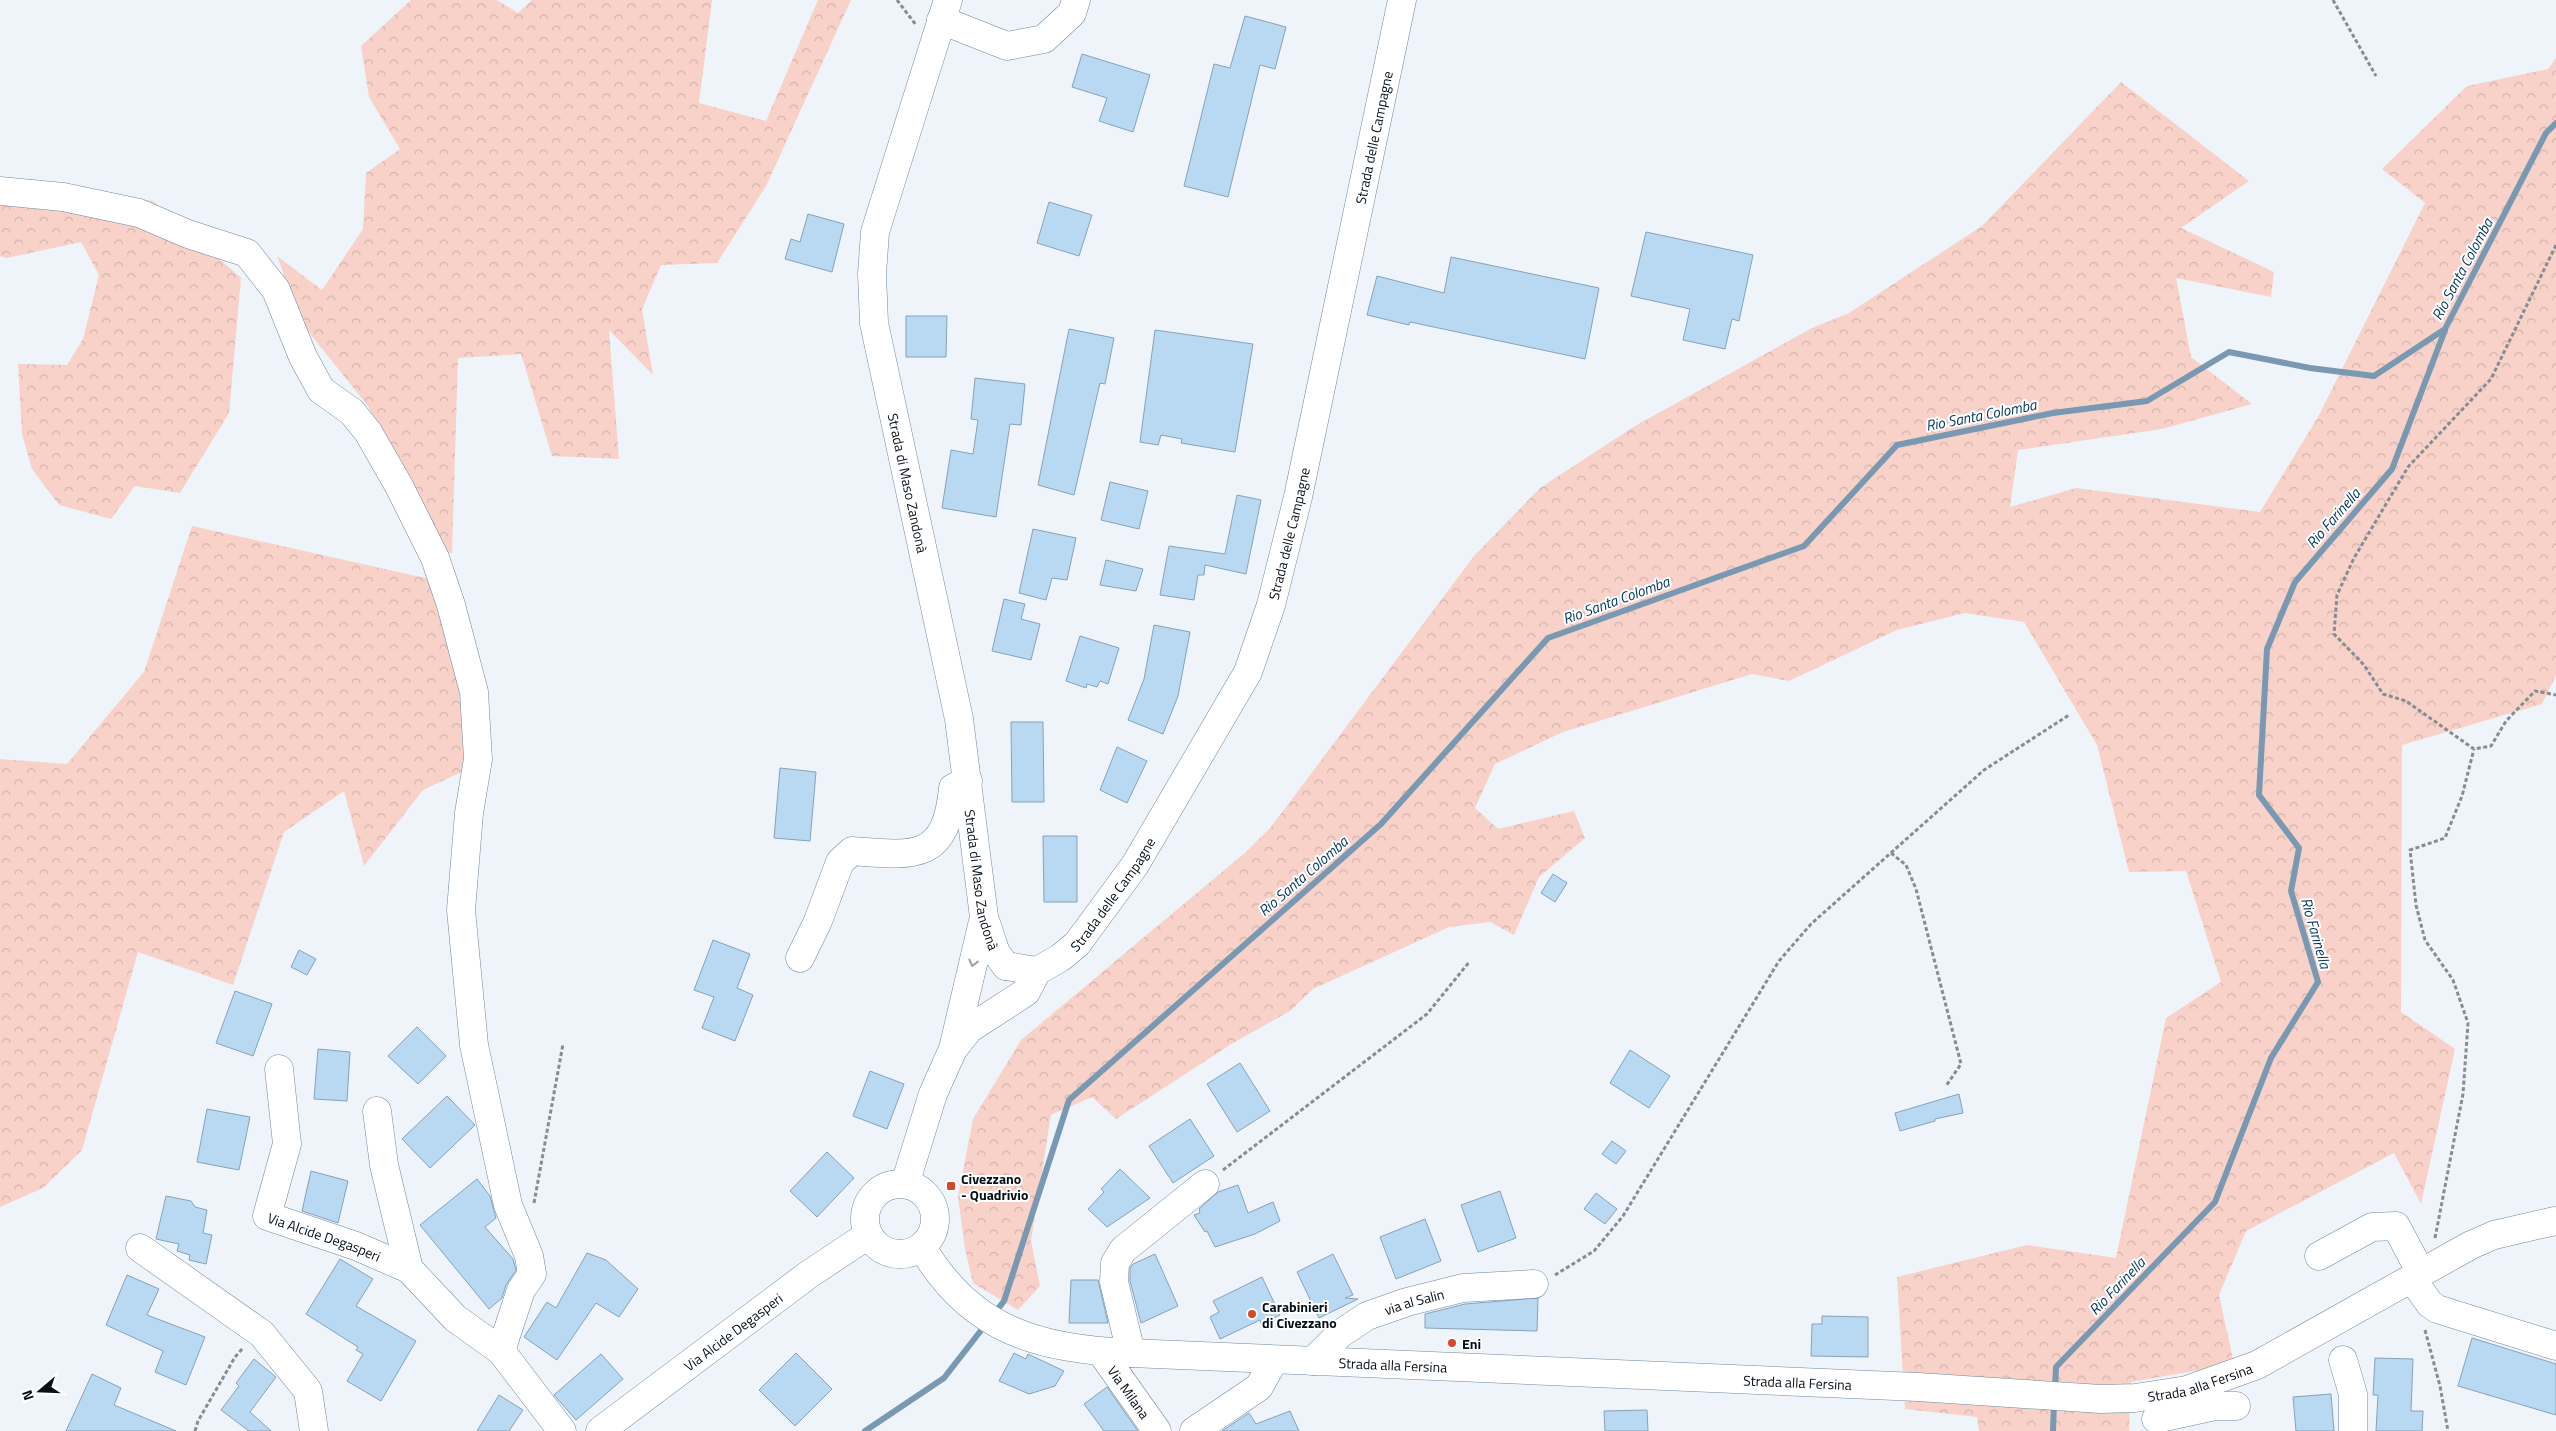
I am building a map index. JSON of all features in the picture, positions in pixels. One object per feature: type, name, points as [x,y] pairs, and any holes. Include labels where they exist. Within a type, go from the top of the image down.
[{"type":"street","points":[[945,10],[1006,46],[1044,40],[1072,13],[1076,0]]},
{"type":"street","name":"Strada delle Campagne","points":[[1037,971],[1060,958],[1077,944],[1135,865],[1248,672],[1271,605],[1298,498],[1402,0]]},
{"type":"street","name":"Strada di Maso Zandonà","points":[[945,10],[876,232],[872,274],[874,323],[959,719],[984,917],[996,953],[1006,966]]},
{"type":"street","points":[[0,191],[63,197],[139,213],[188,234],[247,253],[276,290],[303,357],[321,390],[352,412],[368,432],[399,486],[435,558],[451,605],[474,692],[478,759],[469,813],[461,910],[474,1045],[508,1205],[529,1256],[532,1274],[521,1290],[501,1351]]},
{"type":"street","points":[[800,958],[818,921],[840,862],[846,854],[852,851],[898,854],[927,849],[943,831],[950,813],[953,788],[968,781]]},
{"type":"street","points":[[905,1184],[933,1094],[953,1049],[964,1009],[966,990],[984,917]]},
{"type":"street","points":[[992,1014],[1006,966]]},
{"type":"street","points":[[953,1049],[969,1030],[1026,992],[1037,971],[1006,966],[978,989],[964,1009]]},
{"type":"street","name":"Via Alcide Degasperi","points":[[279,1069],[287,1144],[267,1216],[356,1246],[409,1269],[455,1318],[501,1351],[562,1431]]},
{"type":"street","name":"Via Alcide Degasperi","points":[[377,1111],[384,1165],[409,1269]]},
{"type":"street","points":[[905,1184],[920,1190],[931,1202],[935,1218],[929,1258],[908,1254],[892,1254],[878,1247],[868,1235],[864,1216],[871,1198],[886,1186],[905,1184]]},
{"type":"street","points":[[1131,1353],[1114,1282],[1115,1264],[1123,1250],[1205,1184]]},
{"type":"street","name":"Strada alla Fersina","points":[[929,1258],[964,1300],[1004,1328],[1057,1346],[1101,1352],[1918,1387],[2102,1399],[2154,1415],[2187,1390],[2257,1365],[2425,1271],[2494,1235],[2556,1221]]},
{"type":"street","points":[[2319,1256],[2372,1227],[2396,1226],[2425,1271],[2430,1304],[2453,1316],[2556,1346]]},
{"type":"street","name":"Via Alcide Degasperi","points":[[600,1431],[808,1275],[868,1235]]},
{"type":"street","points":[[140,1248],[262,1334],[308,1391],[314,1431]]},
{"type":"street","name":"via al Salin","points":[[1313,1361],[1340,1334],[1367,1316],[1407,1302],[1464,1288],[1534,1284]]},
{"type":"street","name":"Via Milana","points":[[1101,1352],[1157,1431]]},
{"type":"street","points":[[1194,1431],[1259,1387],[1274,1360]]},
{"type":"street","points":[[2343,1360],[2353,1394],[2353,1431]]},
{"type":"street","points":[[2154,1415],[2215,1406],[2236,1406]]},
{"type":"path","points":[[2333,0],[2376,76]]},
{"type":"path","points":[[2556,245],[2491,379],[2408,467],[2354,558],[2337,595],[2334,634],[2364,664],[2382,694],[2406,701],[2474,750],[2491,746],[2506,721],[2535,691],[2556,695]]},
{"type":"path","points":[[1534,1284],[1561,1272],[1594,1250],[1623,1216],[1779,961],[1811,924],[1984,770],[2069,715]]},
{"type":"path","points":[[2425,1271],[2435,1247],[2436,1229],[2463,1094],[2468,1022],[2453,980],[2425,940],[2416,905],[2410,850],[2445,838],[2462,796],[2474,750]]},
{"type":"path","points":[[1890,853],[1906,865],[1916,889],[1961,1064],[1946,1086]]},
{"type":"path","points":[[1205,1184],[1428,1014],[1470,961]]},
{"type":"path","points":[[536,1210],[534,1203],[563,1044]]},
{"type":"path","points":[[2430,1304],[2424,1324],[2440,1386],[2448,1431]]},
{"type":"path","points":[[195,1431],[198,1421],[240,1349],[270,1344]]},
{"type":"green space","points":[[411,0],[497,0],[518,13],[532,0],[712,0],[699,103],[766,121],[818,0],[851,0],[766,186],[717,263],[661,265],[642,309],[653,375],[609,330],[619,459],[552,456],[521,354],[458,358],[452,553],[441,553],[368,406],[303,325],[277,256],[322,290],[363,229],[366,173],[400,149],[369,97],[361,46]]},
{"type":"green space","points":[[2556,58],[2556,675],[2542,704],[2402,745],[2401,1012],[2455,1049],[2421,1204],[2394,1153],[2246,1231],[2219,1295],[2234,1364],[2131,1382],[2129,1431],[1979,1431],[1977,1417],[1905,1409],[1897,1277],[2027,1245],[2116,1258],[2166,1018],[2221,982],[2186,871],[2129,872],[2097,745],[2024,622],[1965,613],[1897,630],[1789,681],[1752,674],[1563,732],[1495,764],[1475,808],[1498,829],[1574,811],[1585,838],[1539,877],[1514,935],[1490,922],[1449,927],[1313,989],[1290,1011],[1233,1043],[1116,1119],[1092,1097],[1051,1115],[1031,1241],[1040,1286],[1018,1310],[973,1283],[965,1249],[958,1197],[973,1119],[1021,1040],[1246,852],[1271,827],[1474,556],[1540,488],[1635,426],[1812,328],[1849,313],[1982,226],[2121,82],[2249,181],[2181,228],[2274,272],[2271,297],[2176,278],[2191,357],[2252,404],[2162,429],[2018,450],[2010,507],[2076,488],[2260,512],[2318,417],[2425,203],[2382,169],[2467,86],[2548,69]]},
{"type":"green space","points":[[0,179],[153,201],[241,278],[229,413],[180,493],[135,486],[111,519],[59,505],[32,469],[22,434],[18,364],[67,365],[83,339],[99,275],[81,242],[7,258],[0,256]]},
{"type":"green space","points":[[192,526],[452,584],[468,769],[423,790],[364,866],[344,791],[284,832],[233,985],[138,952],[82,1150],[43,1188],[0,1207],[0,759],[67,764],[144,672]]},
{"type":"building","points":[[1245,16],[1286,27],[1275,69],[1260,65],[1228,197],[1184,186],[1214,64],[1230,68]]},
{"type":"building","points":[[1082,54],[1150,75],[1133,132],[1099,121],[1107,98],[1072,87]]},
{"type":"building","points":[[1049,202],[1092,215],[1079,256],[1037,243]]},
{"type":"building","points":[[808,214],[844,224],[832,272],[785,259],[791,239],[800,242]]},
{"type":"building","points":[[1646,232],[1753,255],[1739,321],[1732,319],[1725,349],[1683,340],[1690,309],[1631,296]]},
{"type":"building","points":[[1451,257],[1599,288],[1585,359],[1410,322],[1409,325],[1367,315],[1377,276],[1444,293]]},
{"type":"building","points":[[906,316],[947,316],[946,357],[906,357]]},
{"type":"building","points":[[1069,329],[1114,338],[1105,384],[1100,383],[1074,495],[1038,485]]},
{"type":"building","points":[[1155,330],[1253,344],[1235,452],[1181,443],[1182,439],[1161,435],[1158,445],[1140,442]]},
{"type":"building","points":[[975,378],[1025,384],[1021,425],[1010,424],[996,517],[942,508],[951,450],[973,454],[978,420],[971,419]]},
{"type":"building","points":[[1110,482],[1148,491],[1139,529],[1101,520]]},
{"type":"building","points":[[1237,495],[1261,500],[1246,574],[1205,565],[1204,575],[1198,575],[1194,600],[1160,595],[1169,546],[1225,554]]},
{"type":"building","points":[[1033,529],[1076,538],[1067,580],[1052,578],[1046,600],[1019,593]]},
{"type":"building","points":[[1106,560],[1143,569],[1136,591],[1100,585]]},
{"type":"building","points":[[1004,599],[1025,604],[1021,619],[1040,624],[1031,660],[992,651]]},
{"type":"building","points":[[1154,625],[1190,632],[1178,696],[1163,734],[1128,720],[1144,679]]},
{"type":"building","points":[[1080,636],[1119,648],[1108,684],[1100,681],[1097,687],[1087,684],[1086,688],[1066,681]]},
{"type":"building","points":[[1011,722],[1043,722],[1044,802],[1012,802]]},
{"type":"building","points":[[1117,747],[1147,761],[1127,803],[1100,790]]},
{"type":"building","points":[[780,768],[816,772],[810,841],[774,838]]},
{"type":"building","points":[[1043,836],[1077,836],[1077,902],[1044,902]]},
{"type":"building","points":[[1553,874],[1567,883],[1555,902],[1541,893]]},
{"type":"building","points":[[713,940],[750,954],[737,988],[753,995],[735,1041],[702,1028],[714,997],[694,990]]},
{"type":"building","points":[[299,950],[316,959],[307,975],[291,967]]},
{"type":"building","points":[[235,991],[272,1004],[253,1056],[216,1043]]},
{"type":"building","points":[[417,1027],[446,1056],[418,1084],[388,1056]]},
{"type":"building","points":[[318,1049],[350,1052],[347,1101],[314,1099]]},
{"type":"building","points":[[1630,1050],[1670,1076],[1649,1108],[1610,1083]]},
{"type":"building","points":[[1240,1063],[1270,1111],[1237,1132],[1207,1084]]},
{"type":"building","points":[[870,1071],[904,1084],[887,1129],[853,1116]]},
{"type":"building","points":[[1959,1094],[1963,1113],[1935,1119],[1935,1121],[1900,1131],[1895,1113]]},
{"type":"building","points":[[447,1096],[475,1125],[430,1168],[402,1139]]},
{"type":"building","points":[[207,1109],[250,1117],[239,1170],[197,1162]]},
{"type":"building","points":[[1190,1119],[1214,1156],[1173,1183],[1149,1146]]},
{"type":"building","points":[[1612,1141],[1626,1151],[1616,1164],[1602,1154]]},
{"type":"building","points":[[827,1152],[854,1178],[817,1217],[790,1191]]},
{"type":"building","points":[[1120,1169],[1150,1198],[1107,1227],[1088,1209],[1104,1192],[1101,1189]]},
{"type":"building","points":[[311,1171],[348,1181],[338,1223],[302,1211]]},
{"type":"building","points":[[477,1179],[490,1196],[496,1218],[485,1227],[513,1259],[516,1270],[506,1285],[502,1298],[489,1309],[420,1225]]},
{"type":"building","points":[[1238,1185],[1248,1213],[1273,1202],[1280,1221],[1255,1234],[1215,1247],[1207,1231],[1205,1232],[1194,1215],[1200,1213],[1199,1209],[1218,1192]]},
{"type":"building","points":[[1500,1191],[1516,1238],[1478,1252],[1461,1205]]},
{"type":"building","points":[[1596,1193],[1617,1209],[1605,1224],[1584,1209]]},
{"type":"building","points":[[166,1196],[191,1201],[195,1207],[207,1210],[203,1233],[212,1235],[206,1264],[189,1260],[190,1255],[177,1251],[179,1244],[156,1239]]},
{"type":"building","points":[[1425,1219],[1441,1261],[1396,1279],[1380,1237]]},
{"type":"building","points":[[587,1253],[606,1260],[638,1289],[619,1317],[596,1303],[557,1360],[524,1337],[547,1302],[556,1308]]},
{"type":"building","points":[[1155,1254],[1178,1306],[1141,1323],[1130,1281],[1130,1268],[1133,1264]]},
{"type":"building","points":[[1333,1254],[1353,1295],[1345,1298],[1358,1299],[1319,1318],[1297,1272]]},
{"type":"building","points":[[340,1259],[373,1279],[356,1306],[416,1341],[381,1401],[347,1381],[363,1354],[356,1350],[358,1347],[306,1314]]},
{"type":"building","points":[[127,1275],[159,1289],[147,1315],[205,1337],[186,1385],[155,1372],[163,1351],[106,1325]]},
{"type":"building","points":[[1262,1277],[1280,1315],[1261,1324],[1260,1320],[1220,1339],[1210,1317],[1219,1312],[1213,1301]]},
{"type":"building","points":[[1071,1280],[1098,1280],[1108,1323],[1069,1323]]},
{"type":"building","points":[[1538,1298],[1537,1331],[1425,1328],[1425,1314],[1465,1304]]},
{"type":"building","points":[[1822,1316],[1868,1317],[1868,1357],[1811,1356],[1812,1324],[1822,1324]]},
{"type":"building","points":[[2472,1338],[2556,1364],[2556,1415],[2458,1386]]},
{"type":"building","points":[[796,1353],[832,1389],[795,1426],[759,1390]]},
{"type":"building","points":[[1014,1353],[1026,1359],[1028,1354],[1064,1371],[1055,1386],[1029,1394],[999,1381]]},
{"type":"building","points":[[601,1354],[623,1379],[576,1420],[554,1395]]},
{"type":"building","points":[[2375,1358],[2413,1359],[2411,1411],[2423,1411],[2422,1431],[2376,1431],[2378,1395],[2373,1395]]},
{"type":"building","points":[[254,1359],[276,1377],[250,1412],[271,1431],[249,1431],[221,1410],[239,1386],[236,1383]]},
{"type":"building","points":[[92,1374],[121,1388],[114,1405],[176,1431],[66,1431]]},
{"type":"building","points":[[1107,1387],[1138,1431],[1104,1431],[1084,1404]]},
{"type":"building","points":[[2331,1394],[2334,1431],[2296,1431],[2293,1397]]},
{"type":"building","points":[[499,1395],[523,1410],[509,1431],[477,1431]]},
{"type":"building","points":[[1647,1410],[1648,1431],[1605,1431],[1604,1411]]},
{"type":"building","points":[[1290,1411],[1299,1431],[1222,1431],[1249,1413],[1256,1424]]},
{"type":"waterway","name":"Rio Santa Colomba","points":[[994,1314],[1004,1301],[1069,1100],[1381,824],[1548,638],[1804,546],[1897,445],[2053,413],[2147,401],[2229,352],[2310,368],[2374,376],[2445,329],[2546,133],[2556,123]]},
{"type":"waterway","name":"Rio Farinella","points":[[2055,1390],[2056,1367],[2215,1202],[2271,1058],[2318,982],[2291,891],[2299,848],[2259,795],[2267,649],[2295,582],[2392,469],[2445,330]]},
{"type":"waterway","name":"Rio Santa Colomba","points":[[865,1431],[944,1378],[986,1324]]},
{"type":"waterway","name":"Rio Farinella","points":[[2053,1431],[2054,1402]]},
{"type":"place","name":"Civezzano - Quadrivio","points":[[951,1186]]},
{"type":"place","name":"Carabinieri di Civezzano","points":[[1252,1314]]},
{"type":"place","name":"Eni","points":[[1452,1343]]}]
